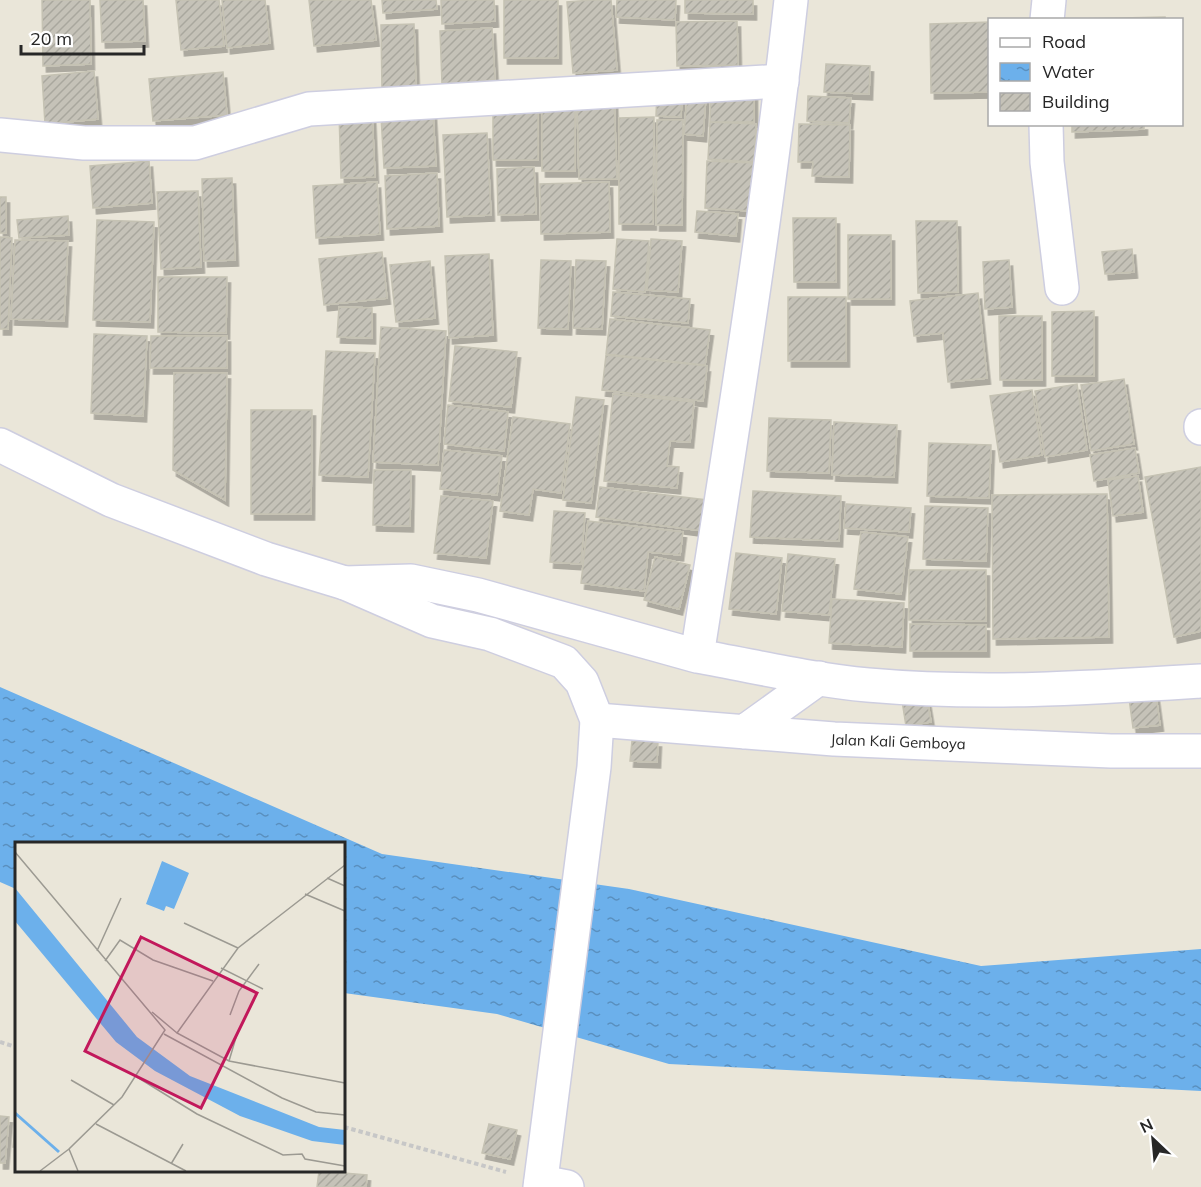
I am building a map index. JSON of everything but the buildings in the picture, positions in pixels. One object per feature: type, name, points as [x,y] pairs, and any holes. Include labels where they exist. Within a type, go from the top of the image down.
[{"type":"street","points":[[697,656],[740,376],[782,81],[791,0]]},
{"type":"street","points":[[1047,18],[1049,0]]},
{"type":"street","points":[[0,135],[84,143],[195,143],[309,109],[782,81]]},
{"type":"street","points":[[1046,126],[1047,162],[1062,288]]},
{"type":"street","points":[[0,445],[111,500],[266,559],[345,582],[432,621],[490,634],[564,662],[582,682],[597,720],[594,766],[547,1124],[549,1185]]},
{"type":"street","points":[[345,582],[411,581],[478,595],[697,656],[867,685],[961,690],[1048,691],[1201,681]]},
{"type":"street","points":[[744,732],[819,678]]},
{"type":"street","name":"Jalan Kali Gemboya","points":[[597,720],[834,739],[1042,748],[1201,751]]},
{"type":"path","points":[[0,1042],[15,1047]]},
{"type":"path","points":[[345,1127],[549,1185]]},
{"type":"water","points":[[0,687],[382,854],[629,889],[981,966],[1201,949],[1201,1091],[669,1064],[497,1014],[345,993],[345,842],[15,842],[15,889],[0,882]]}]
